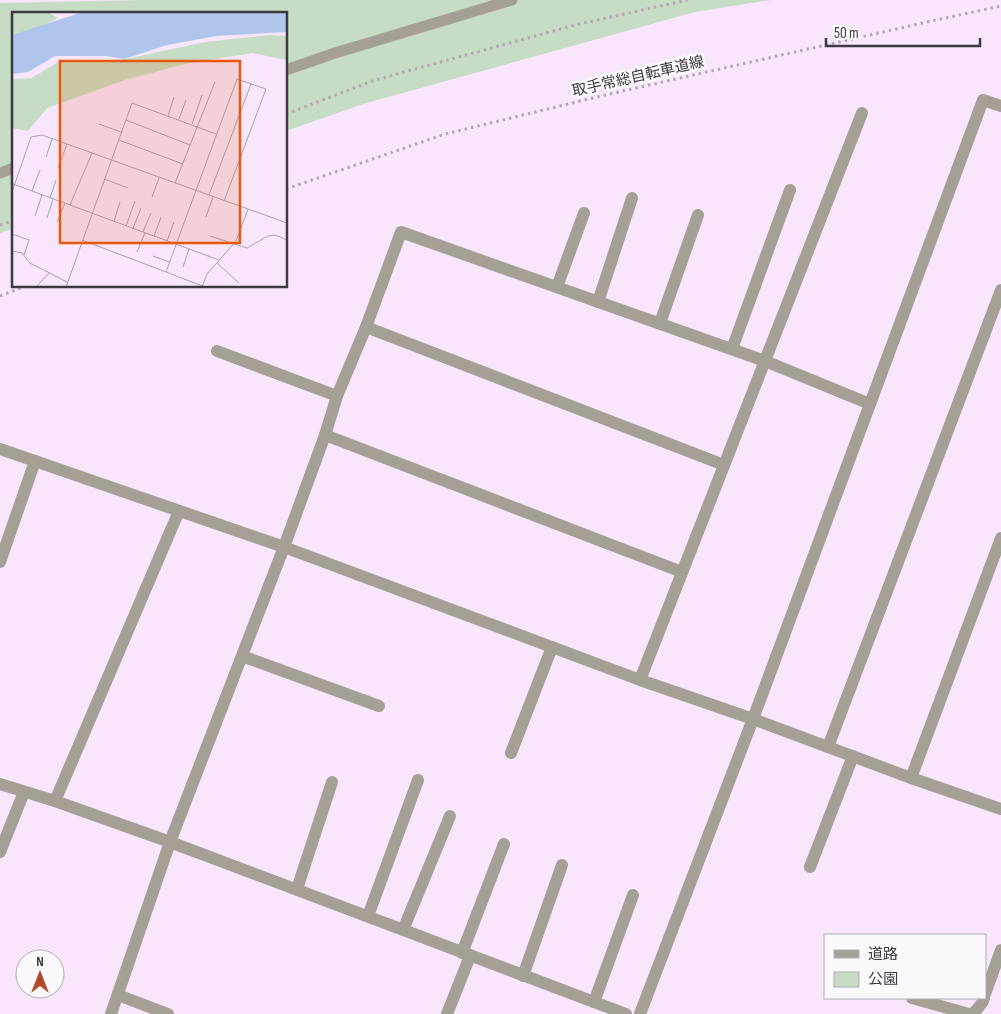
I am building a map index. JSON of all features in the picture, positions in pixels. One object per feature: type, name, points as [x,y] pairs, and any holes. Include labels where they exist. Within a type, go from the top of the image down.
[{"type":"street","points":[[640,1014],[753,719],[983,100],[1001,106]]},
{"type":"street","points":[[640,680],[862,113]]},
{"type":"street","points":[[732,349],[790,190]]},
{"type":"street","points":[[598,302],[632,198]]},
{"type":"street","points":[[557,287],[584,214]]},
{"type":"street","points":[[660,323],[698,215]]},
{"type":"street","points":[[112,1014],[170,842],[284,547],[325,435],[337,396],[366,327],[401,232],[765,360],[870,404]]},
{"type":"street","points":[[828,747],[1001,290]]},
{"type":"street","points":[[366,327],[724,465]]},
{"type":"street","points":[[217,351],[337,396]]},
{"type":"street","points":[[325,435],[682,572]]},
{"type":"street","points":[[0,448],[284,547],[640,680],[1001,809]]},
{"type":"street","points":[[0,562],[35,461]]},
{"type":"street","points":[[55,801],[179,511]]},
{"type":"street","points":[[910,778],[1001,538]]},
{"type":"street","points":[[511,753],[552,647]]},
{"type":"street","points":[[242,656],[379,706]]},
{"type":"street","points":[[810,867],[853,756]]},
{"type":"street","points":[[368,916],[418,780]]},
{"type":"street","points":[[297,889],[332,782]]},
{"type":"street","points":[[0,784],[55,801],[170,842],[626,1014]]},
{"type":"street","points":[[0,852],[24,792]]},
{"type":"street","points":[[403,930],[450,816]]},
{"type":"street","points":[[447,1014],[504,844]]},
{"type":"street","points":[[523,976],[562,865]]},
{"type":"street","points":[[594,1002],[633,895]]},
{"type":"street","points":[[986,991],[1001,950]]},
{"type":"street","points":[[118,995],[168,1014]]},
{"type":"street","points":[[916,999],[969,1014]]},
{"type":"street","points":[[973,1014],[983,999]]},
{"type":"lane","points":[[288,69],[335,52],[512,0]]},
{"type":"lane","points":[[0,173],[12,169]]},
{"type":"path","points":[[288,113],[376,80],[579,24],[688,0]]},
{"type":"path","name":"取手常総自転車道線","points":[[288,188],[445,134],[611,94],[1001,6]]},
{"type":"path","points":[[0,225],[12,221]]},
{"type":"path","points":[[0,296],[21,288]]},
{"type":"green space","points":[[144,0],[771,0],[695,12],[363,104],[288,130],[288,12],[12,12],[12,229],[0,233],[0,3]]}]
